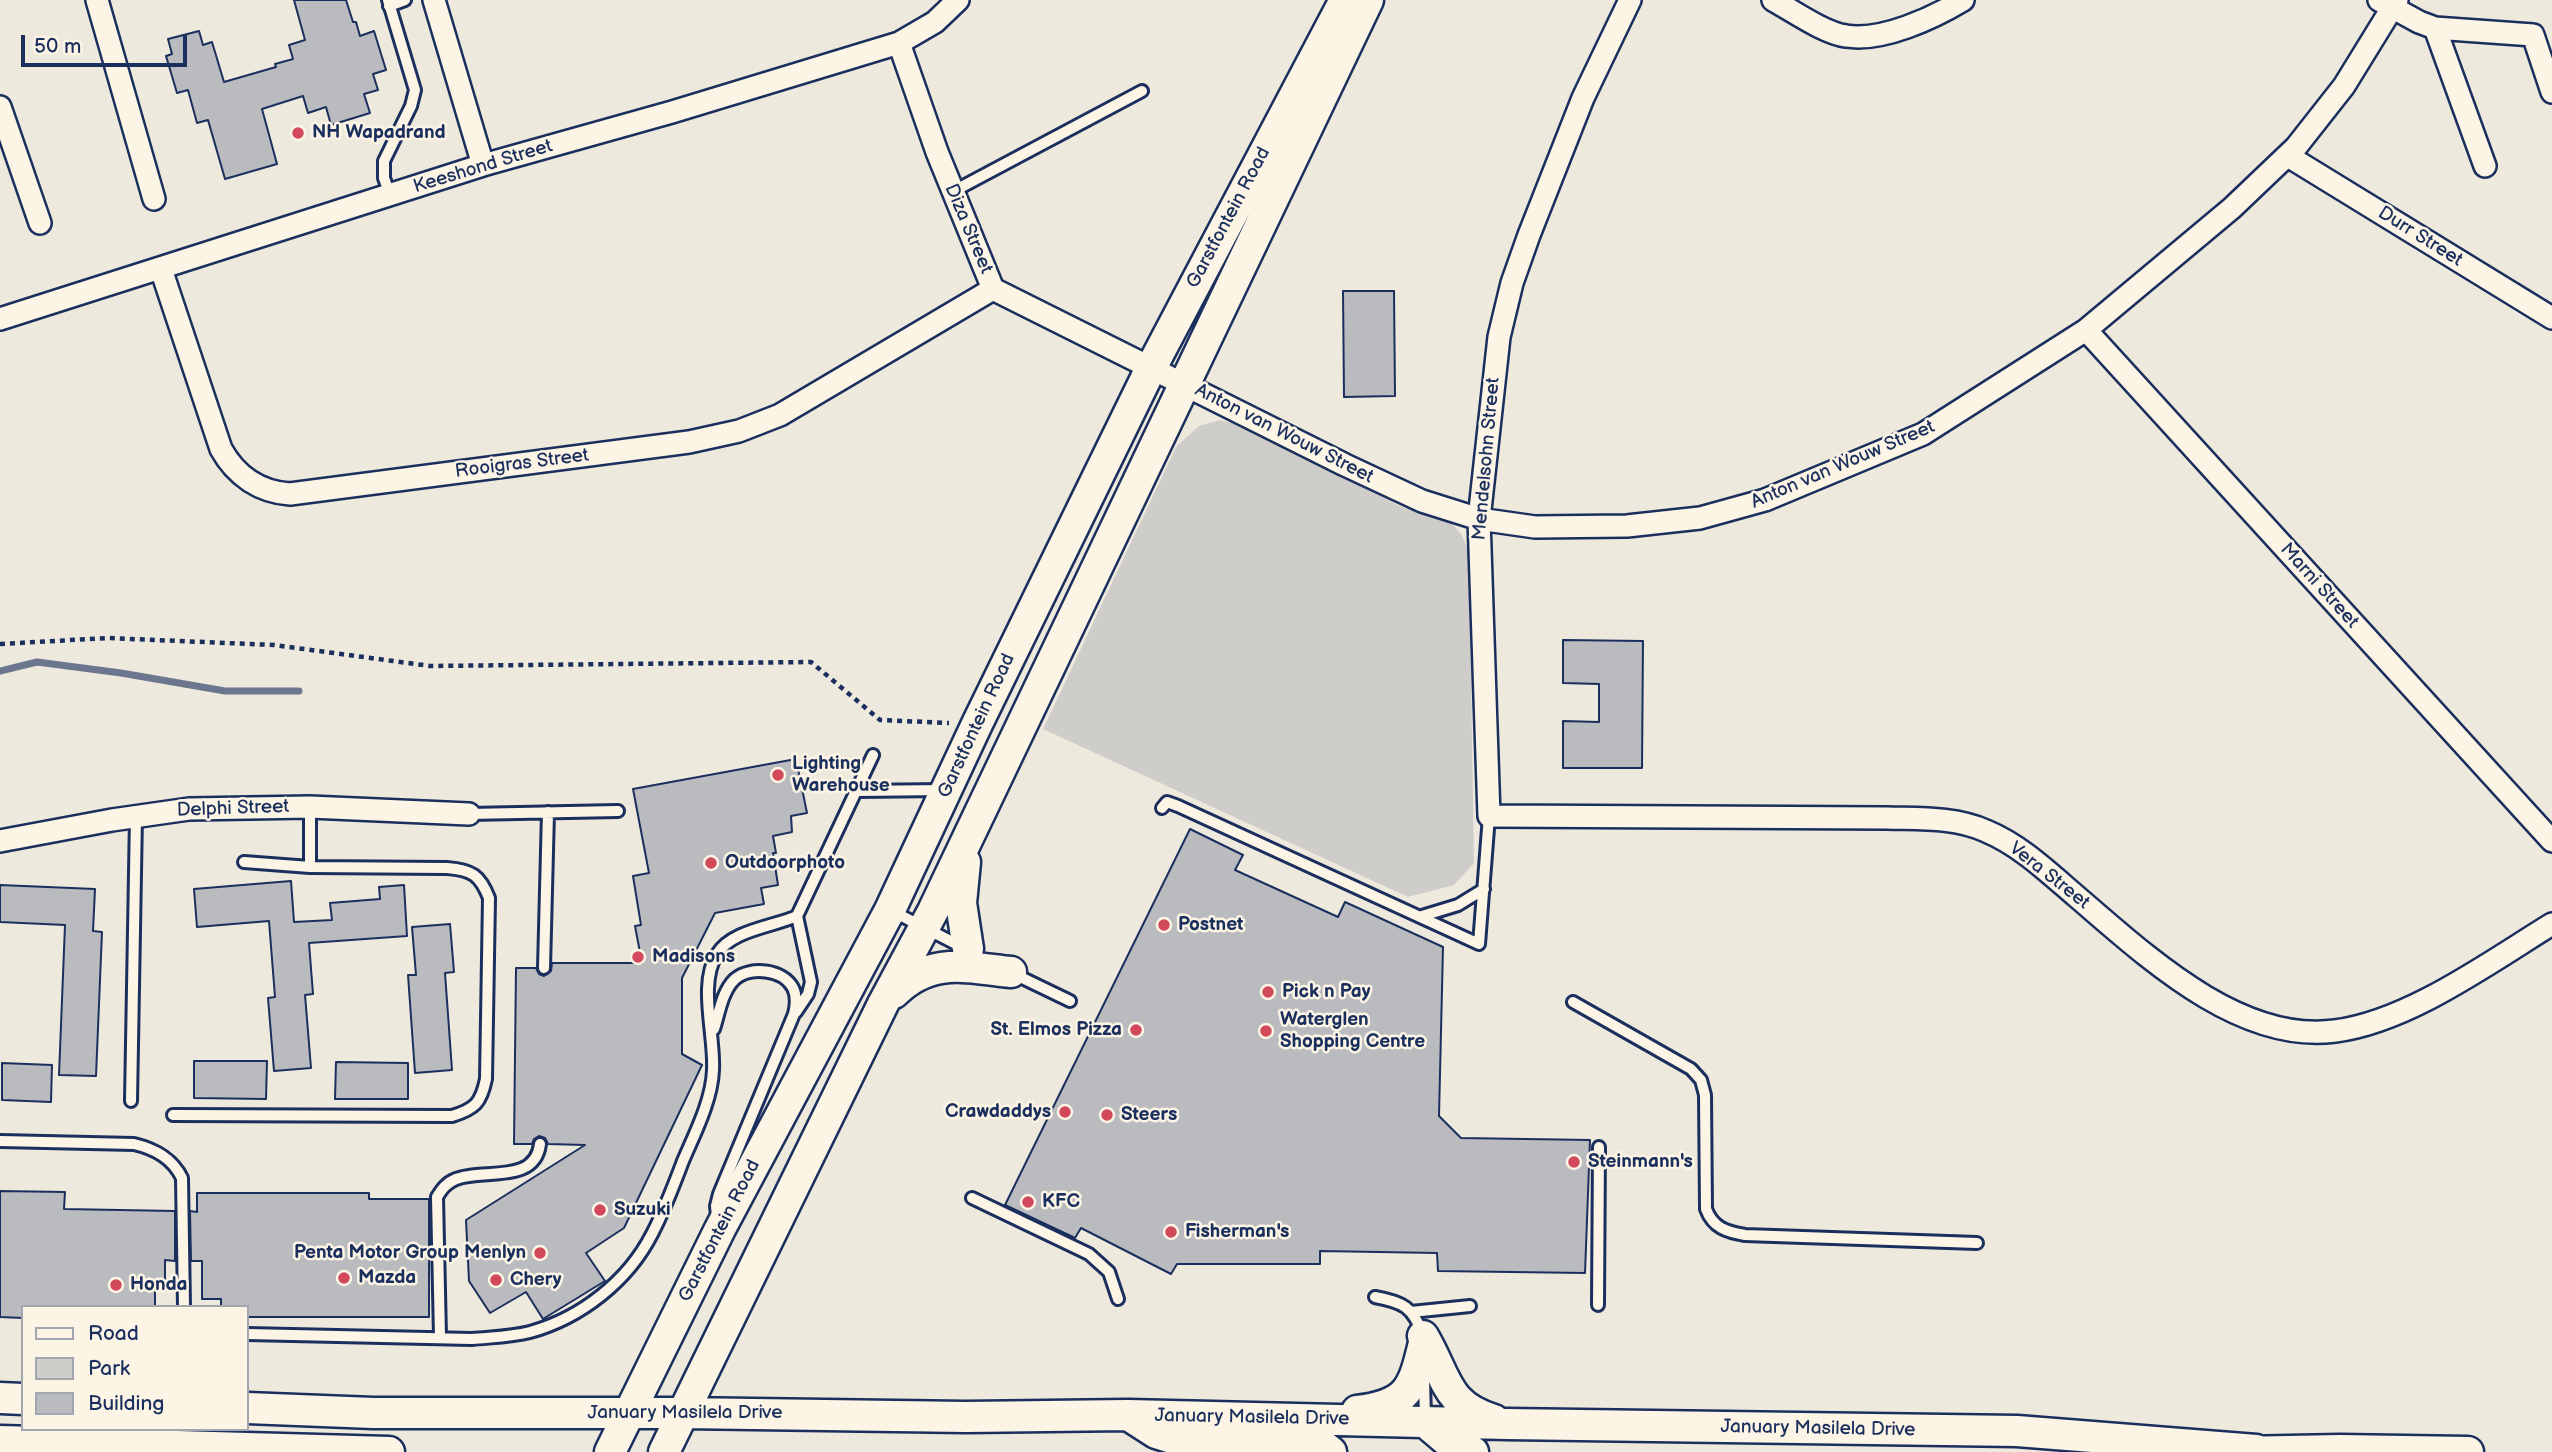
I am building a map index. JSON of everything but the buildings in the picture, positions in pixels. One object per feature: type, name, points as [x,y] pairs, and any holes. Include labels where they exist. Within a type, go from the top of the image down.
[{"type":"main road","name":"Garstfontein Road","points":[[610,1452],[720,1229],[890,910],[977,724],[1151,368],[1345,0]]},
{"type":"main road","name":"Garstfontein Road","points":[[664,1452],[883,1004],[925,928],[1368,0]]},
{"type":"main road","points":[[968,949],[961,903],[969,834]]},
{"type":"main road","points":[[883,1004],[907,980],[932,969],[971,967],[1011,972]]},
{"type":"main road","points":[[1291,1419],[1369,1410],[1393,1402],[1412,1384],[1419,1330]]},
{"type":"main road","points":[[1419,1330],[1458,1401],[1474,1414],[1507,1424]]},
{"type":"main road","points":[[0,1398],[21,1399]]},
{"type":"main road","name":"January Masilela Drive","points":[[248,1408],[373,1413],[966,1417],[1128,1415],[1507,1424],[2017,1431],[2247,1451],[2468,1452]]},
{"type":"main road","points":[[1128,1415],[1156,1433],[1175,1439],[1312,1445],[1331,1452]]},
{"type":"main road","points":[[1425,1422],[1445,1440],[1472,1452]]},
{"type":"main road","points":[[1901,1430],[1931,1442],[1945,1452]]},
{"type":"main road","points":[[0,1431],[88,1443]]},
{"type":"main road","points":[[1975,1452],[2017,1431]]},
{"type":"main road","points":[[0,1441],[389,1452]]},
{"type":"street","points":[[97,0],[154,199]]},
{"type":"street","points":[[433,0],[483,165]]},
{"type":"street","name":"Keeshond Street","points":[[0,320],[483,165],[672,112],[899,43],[935,22],[958,0]]},
{"type":"street","name":"Mendelsohn Street","points":[[1489,816],[1479,519],[1495,363],[1512,283],[1583,98],[1630,0]]},
{"type":"street","points":[[1773,0],[1834,33],[1846,37],[1864,37],[1910,26],[1963,0]]},
{"type":"street","points":[[2390,2],[2435,28],[2533,35],[2552,92]]},
{"type":"street","name":"Anton van Wouw Street","points":[[1151,368],[1380,482],[1422,501],[1479,519],[1535,527],[1628,526],[1680,522],[1748,506],[1928,432],[2086,330],[2232,208],[2288,156],[2344,86],[2390,2]]},
{"type":"street","points":[[2435,28],[2485,166]]},
{"type":"street","name":"Diza Street","points":[[899,43],[953,192],[993,289],[1151,368]]},
{"type":"street","points":[[0,107],[40,223]]},
{"type":"street","name":"Durr Street","points":[[2288,156],[2552,318]]},
{"type":"street","name":"Rooigras Street","points":[[161,269],[227,460],[248,480],[273,493],[290,494],[689,442],[739,431],[780,415],[993,289]]},
{"type":"street","name":"Marni Street","points":[[2086,330],[2552,841]]},
{"type":"street","name":"Delphi Street","points":[[0,841],[189,809],[310,807],[469,814]]},
{"type":"street","name":"Vera Street","points":[[1489,816],[1887,818],[1964,823],[1986,831],[2024,853],[2147,956],[2188,986],[2241,1014],[2304,1033],[2358,1026],[2404,1010],[2552,924]]},
{"type":"lane","points":[[390,195],[384,178],[384,161],[411,106],[415,90],[388,3],[405,0]]},
{"type":"lane","points":[[953,192],[1142,91]]},
{"type":"lane","points":[[720,1229],[716,1211],[719,1194],[794,1014],[808,995],[811,982],[797,916],[873,755]]},
{"type":"lane","points":[[856,792],[947,790]]},
{"type":"lane","points":[[1162,808],[1167,802],[1178,806],[1419,916],[1448,910],[1484,889]]},
{"type":"lane","points":[[310,807],[310,867]]},
{"type":"lane","points":[[469,814],[618,811]]},
{"type":"lane","points":[[544,968],[548,812]]},
{"type":"lane","points":[[131,1101],[136,816]]},
{"type":"lane","name":"Mendelsohn Street","points":[[1419,916],[1479,944],[1489,816]]},
{"type":"lane","points":[[173,1115],[452,1116],[475,1107],[484,1093],[489,898],[481,880],[458,869],[310,867],[244,862]]},
{"type":"lane","points":[[890,910],[1070,1001]]},
{"type":"lane","points":[[248,1334],[440,1338],[507,1336],[547,1327],[619,1281],[652,1236],[709,1091],[713,1072],[709,983],[717,953],[726,943],[738,936],[797,916]]},
{"type":"lane","points":[[712,1035],[727,990],[733,981],[752,971],[775,974],[789,982],[795,996],[794,1014]]},
{"type":"lane","points":[[1573,1002],[1691,1069],[1701,1080],[1705,1095],[1706,1209],[1712,1221],[1721,1228],[1745,1235],[1977,1243]]},
{"type":"lane","points":[[0,1141],[125,1143],[146,1147],[176,1166],[182,1178],[184,1305]]},
{"type":"lane","points":[[440,1338],[437,1198],[443,1187],[457,1178],[496,1176],[523,1168],[536,1159],[540,1144]]},
{"type":"lane","points":[[1598,1306],[1599,1147]]},
{"type":"lane","points":[[972,1198],[1089,1254],[1109,1272],[1118,1299]]},
{"type":"lane","points":[[1375,1297],[1401,1303],[1419,1330],[1425,1422]]},
{"type":"lane","points":[[1419,1330],[1470,1306]]},
{"type":"path","points":[[0,644],[108,638],[260,644],[430,666],[811,662],[880,720],[977,724]]},
{"type":"green space","points":[[1220,420],[1246,427],[1402,507],[1450,521],[1461,534],[1469,551],[1474,863],[1454,885],[1408,897],[1043,729],[1176,447],[1199,426]]},
{"type":"waterway","points":[[0,671],[37,662],[225,691],[299,691]]},
{"type":"place","name":"NH Wapadrand","points":[[298,133]]},
{"type":"place","name":"Lighting Warehouse","points":[[778,775]]},
{"type":"place","name":"Outdoorphoto","points":[[711,863]]},
{"type":"place","name":"Postnet","points":[[1164,925]]},
{"type":"place","name":"Madisons","points":[[638,957]]},
{"type":"place","name":"Pick n Pay","points":[[1268,992]]},
{"type":"place","name":"St. Elmos Pizza","points":[[1136,1030]]},
{"type":"place","name":"Waterglen Shopping Centre","points":[[1266,1031]]},
{"type":"place","name":"Crawdaddys","points":[[1065,1112]]},
{"type":"place","name":"Steers","points":[[1107,1115]]},
{"type":"place","name":"Steinmann's","points":[[1574,1162]]},
{"type":"place","name":"KFC","points":[[1028,1202]]},
{"type":"place","name":"Suzuki","points":[[600,1210]]},
{"type":"place","name":"Fisherman's","points":[[1171,1232]]},
{"type":"place","name":"Penta Motor Group Menlyn","points":[[540,1253]]},
{"type":"place","name":"Mazda","points":[[344,1278]]},
{"type":"place","name":"Chery","points":[[496,1280]]},
{"type":"place","name":"Honda","points":[[116,1285]]}]
